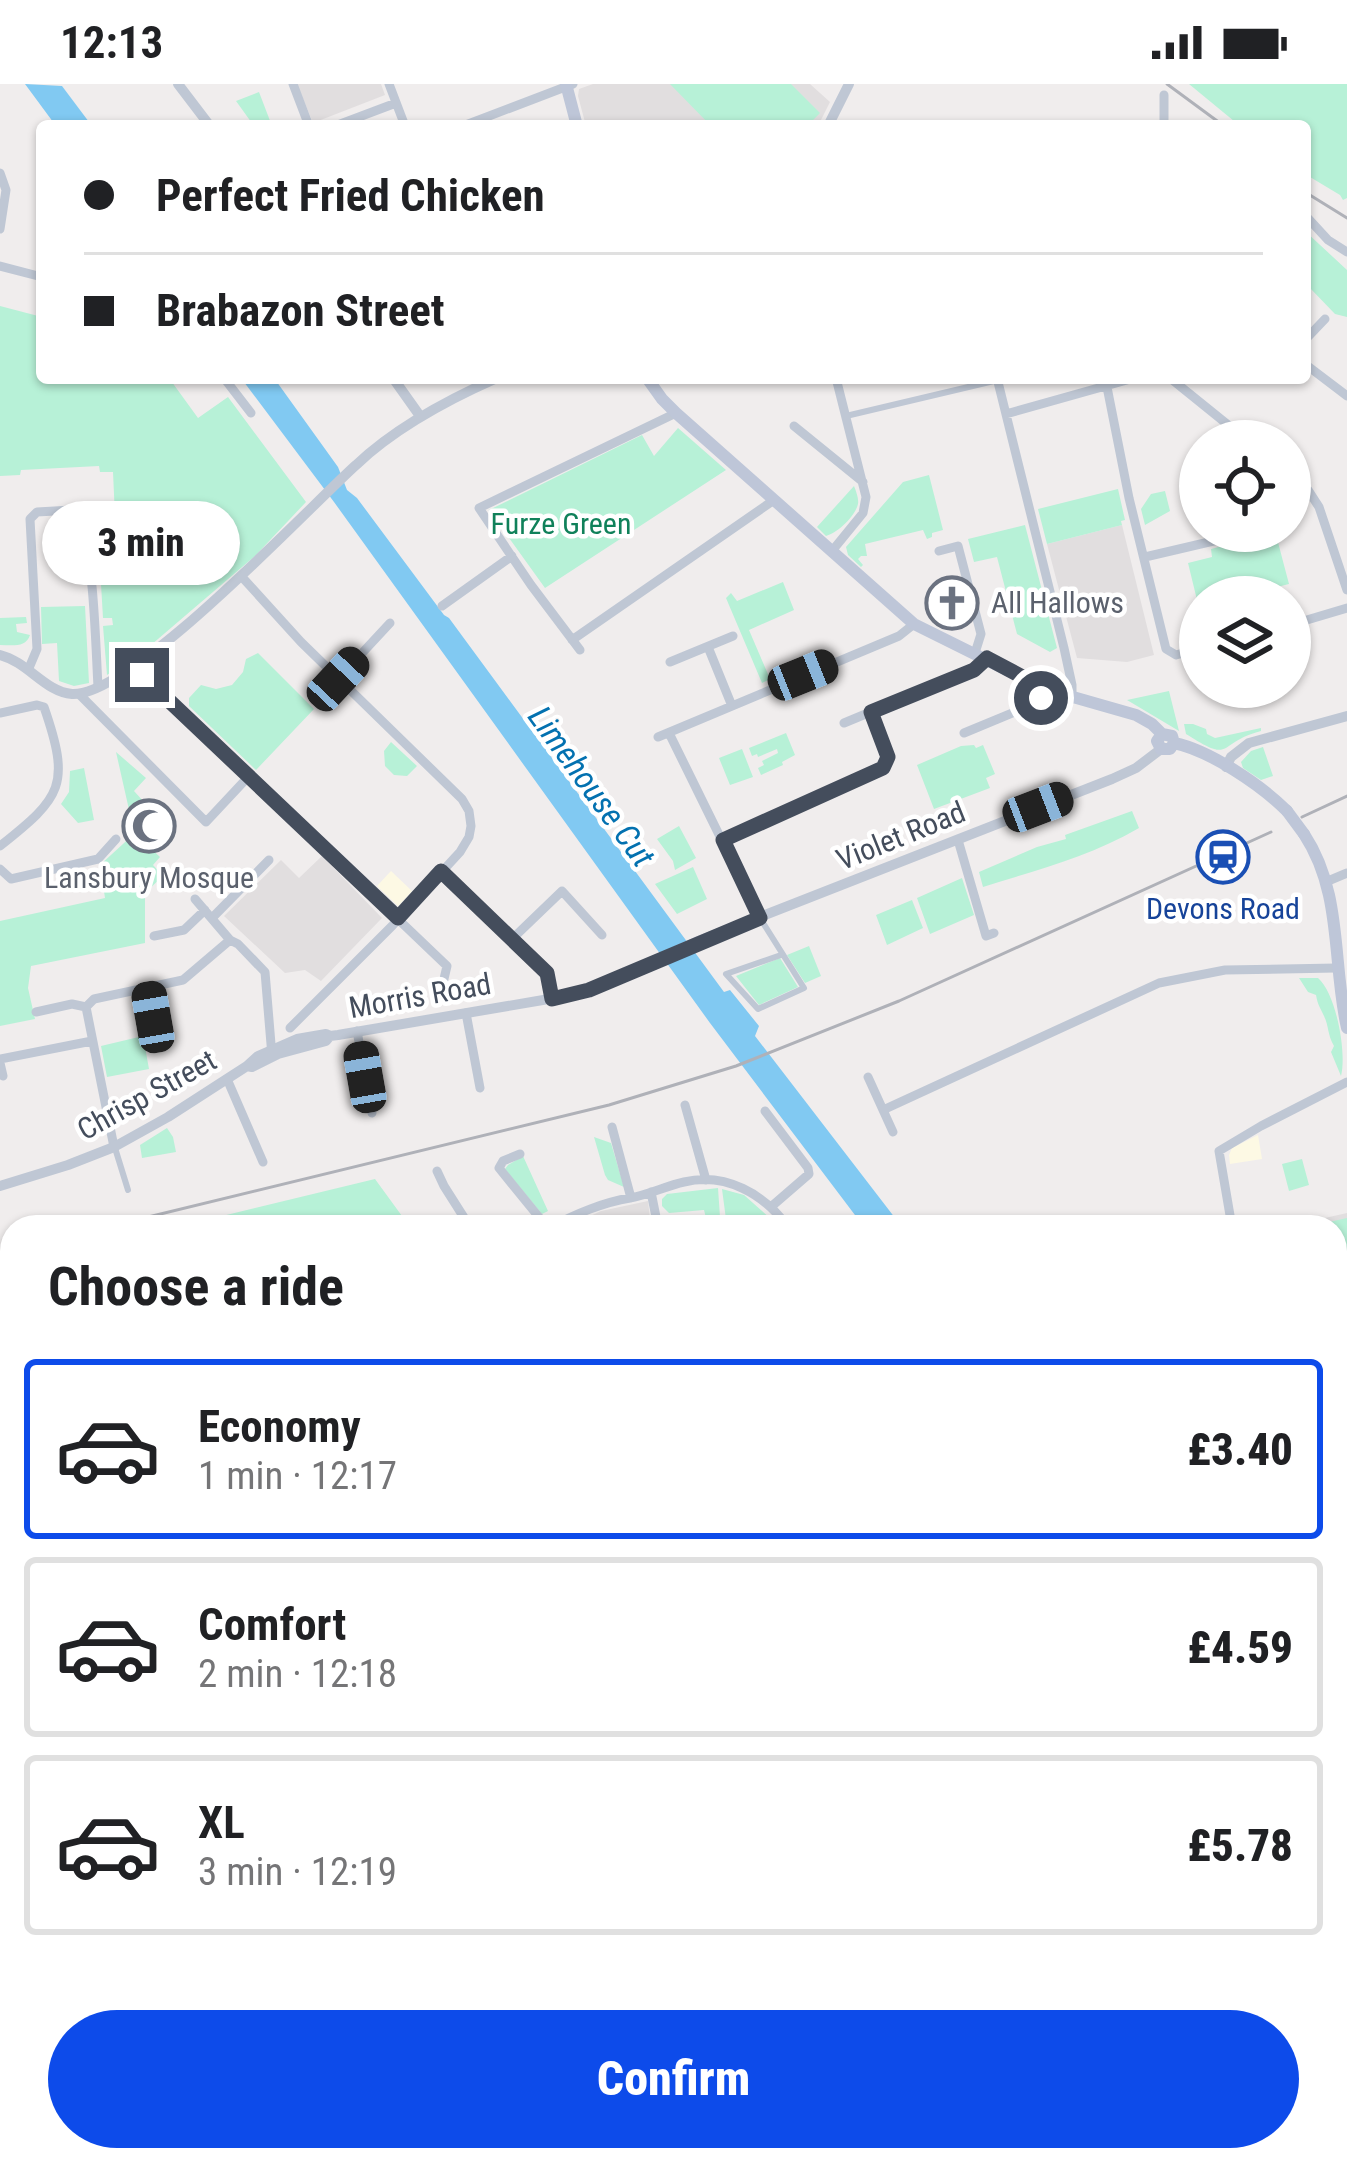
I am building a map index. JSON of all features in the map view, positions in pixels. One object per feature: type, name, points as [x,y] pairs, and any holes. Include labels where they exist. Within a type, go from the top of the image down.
[{"type":"main road","points":[[568,85],[576,120]]},
{"type":"main road","points":[[652,384],[676,413],[914,623],[1045,689],[1144,718],[1165,742],[1190,746],[1226,766],[1287,811],[1328,881],[1347,1028]]},
{"type":"street","points":[[178,84],[205,120]]},
{"type":"street","points":[[293,84],[307,120]]},
{"type":"street","points":[[831,120],[849,84]]},
{"type":"street","points":[[394,85],[403,120]]},
{"type":"street","points":[[478,120],[568,85]]},
{"type":"street","points":[[1163,90],[1164,120]]},
{"type":"street","points":[[351,120],[396,103]]},
{"type":"street","points":[[0,173],[6,190],[0,229]]},
{"type":"street","points":[[1311,222],[1347,252]]},
{"type":"street","points":[[0,266],[36,275]]},
{"type":"street","points":[[1311,334],[1325,319]]},
{"type":"street","points":[[1311,369],[1347,396]]},
{"type":"street","points":[[228,384],[250,413]]},
{"type":"street","points":[[397,384],[420,416]]},
{"type":"street","points":[[0,655],[67,694],[98,687],[133,666],[242,578],[368,455],[420,416],[485,384]]},
{"type":"street","points":[[832,550],[863,513],[866,497],[838,384]]},
{"type":"street","points":[[846,416],[977,384]]},
{"type":"street","points":[[998,384],[1068,665],[1072,699]]},
{"type":"street","points":[[1006,414],[1099,384]]},
{"type":"street","points":[[1105,384],[1165,643],[1168,652],[1179,654]]},
{"type":"street","points":[[1177,384],[1222,420]]},
{"type":"street","points":[[580,650],[479,508],[676,413]]},
{"type":"street","points":[[794,426],[862,482]]},
{"type":"street","points":[[1311,495],[1347,590]]},
{"type":"street","points":[[572,640],[774,500]]},
{"type":"street","points":[[28,668],[38,649],[32,515],[71,510],[81,516],[91,561],[98,687]]},
{"type":"street","points":[[844,723],[974,670],[981,655],[981,634],[958,546],[939,550]]},
{"type":"street","points":[[1144,557],[1179,548]]},
{"type":"street","points":[[442,606],[512,556]]},
{"type":"street","points":[[242,578],[462,799],[470,818],[466,844],[290,1028]]},
{"type":"street","points":[[1311,619],[1347,608]]},
{"type":"street","points":[[338,679],[390,623]]},
{"type":"street","points":[[781,955],[726,974],[758,1009],[804,988],[760,918],[723,840],[663,735],[899,636],[914,623]]},
{"type":"street","points":[[670,662],[733,636]]},
{"type":"street","points":[[708,647],[732,706]]},
{"type":"street","points":[[133,666],[447,966],[440,996]]},
{"type":"street","points":[[964,734],[1034,704],[1045,689]]},
{"type":"street","points":[[79,694],[206,822],[249,776]]},
{"type":"street","points":[[0,713],[44,707],[59,770],[52,799],[0,846]]},
{"type":"street","points":[[723,840],[883,768],[888,757],[871,712]]},
{"type":"street","points":[[1226,766],[1249,743],[1347,716]]},
{"type":"street","name":"Violet Road","points":[[655,960],[1126,772],[1165,742]]},
{"type":"street","points":[[0,868],[10,878],[85,863],[98,859],[116,839]]},
{"type":"street","points":[[958,840],[986,936]]},
{"type":"street","points":[[154,936],[184,930],[209,914],[269,860]]},
{"type":"street","points":[[441,871],[547,973],[552,999]]},
{"type":"street","points":[[1328,881],[1347,873]]},
{"type":"street","points":[[511,940],[562,891],[602,935]]},
{"type":"street","points":[[195,899],[265,972],[272,1052]]},
{"type":"street","points":[[86,1007],[94,1000],[190,977],[233,941]]},
{"type":"street","name":"Morris Road","points":[[288,1047],[578,994],[655,960]]},
{"type":"street","points":[[883,1110],[1159,982],[1226,970],[1336,968]]},
{"type":"street","points":[[148,989],[153,1017]]},
{"type":"street","points":[[36,1012],[72,1004],[86,1007]]},
{"type":"street","points":[[86,1007],[114,1147],[128,1190]]},
{"type":"street","points":[[466,1012],[480,1088]]},
{"type":"street","points":[[357,1031],[372,1113]]},
{"type":"street","points":[[3,1076],[0,1061],[92,1041]]},
{"type":"street","name":"Chrisp Street","points":[[0,1186],[114,1147],[227,1079],[250,1060],[288,1047]]},
{"type":"street","points":[[868,1076],[893,1132]]},
{"type":"street","points":[[227,1079],[263,1162]]},
{"type":"street","points":[[1230,1215],[1219,1151],[1347,1082]]},
{"type":"street","points":[[685,1105],[706,1180]]},
{"type":"street","points":[[765,1111],[809,1174],[772,1206]]},
{"type":"street","points":[[612,1126],[632,1198]]},
{"type":"street","points":[[520,1154],[503,1161],[499,1168],[540,1215]]},
{"type":"street","points":[[437,1172],[463,1215]]},
{"type":"street","points":[[576,1215],[620,1199],[706,1180],[752,1192],[779,1215]]},
{"type":"street","points":[[651,1192],[656,1215]]},
{"type":"shaded area","points":[[297,84],[381,84],[385,95],[312,120]]},
{"type":"shaded area","points":[[593,84],[810,84],[830,102],[821,120],[584,120],[579,89]]},
{"type":"shaded area","points":[[1122,525],[1154,655],[1127,662],[1077,658],[1047,544]]},
{"type":"shaded area","points":[[322,856],[382,918],[321,981],[305,970],[285,973],[224,916],[281,860],[299,878]]},
{"type":"shaded area","points":[[391,871],[412,891],[398,906],[377,886]]},
{"type":"shaded area","points":[[1258,1135],[1262,1159],[1230,1164],[1232,1148]]},
{"type":"shaded area","points":[[648,1201],[650,1215],[592,1215]]},
{"type":"green space","points":[[670,84],[791,84],[820,113],[813,120],[705,120]]},
{"type":"green space","points":[[1189,84],[1347,84],[1347,198],[1343,200],[1311,178],[1311,120],[1233,120]]},
{"type":"green space","points":[[259,92],[270,120],[250,120],[236,101]]},
{"type":"green space","points":[[1311,237],[1347,270],[1347,317],[1335,314],[1311,289]]},
{"type":"green space","points":[[0,306],[36,315],[36,384],[173,384],[198,418],[228,397],[306,502],[255,556],[151,645],[107,675],[103,626],[113,625],[112,618],[103,618],[101,584],[118,583],[113,472],[100,472],[99,466],[21,470],[20,475],[0,476]]},
{"type":"green space","name":"Furze Green","points":[[678,428],[726,470],[545,588],[489,510],[642,435],[654,456]]},
{"type":"green space","points":[[929,475],[943,530],[927,539],[923,530],[865,544],[867,556],[858,559],[861,567],[846,547],[903,482]]},
{"type":"green space","points":[[854,486],[856,509],[845,524],[826,536],[817,527]]},
{"type":"green space","points":[[1118,489],[1122,525],[1047,544],[1038,509]]},
{"type":"green space","points":[[1165,491],[1170,511],[1145,525],[1141,509],[1151,494]]},
{"type":"green space","points":[[1025,525],[1057,648],[1050,652],[1017,634],[997,557],[974,562],[968,539]]},
{"type":"green space","points":[[1211,552],[1281,552],[1287,576],[1191,576],[1188,563],[1212,557]]},
{"type":"green space","points":[[783,582],[794,610],[749,630],[770,679],[762,683],[726,598],[731,593],[737,601]]},
{"type":"green space","points":[[85,606],[89,683],[74,686],[59,681],[57,643],[42,644],[41,607]]},
{"type":"green space","points":[[26,617],[27,623],[16,624],[17,632],[30,635],[28,639],[18,645],[0,645],[0,618]]},
{"type":"green space","points":[[258,653],[314,709],[256,770],[189,706],[189,698],[201,685],[216,689],[232,685],[246,659]]},
{"type":"green space","points":[[1169,691],[1179,731],[1127,700]]},
{"type":"green space","points":[[1184,724],[1206,729],[1215,738],[1261,731],[1219,750],[1186,734]]},
{"type":"green space","points":[[786,733],[795,755],[761,775],[762,761],[778,753],[777,749],[758,757],[749,748]]},
{"type":"green space","points":[[391,742],[417,766],[407,776],[394,775],[385,766],[384,751]]},
{"type":"green space","points":[[983,745],[995,774],[986,778],[990,788],[934,809],[917,765]]},
{"type":"green space","points":[[1263,747],[1273,776],[1261,780],[1241,762]]},
{"type":"green space","points":[[742,749],[753,777],[730,785],[719,758]]},
{"type":"green space","points":[[116,752],[146,778],[134,791],[144,802],[130,814]]},
{"type":"green space","points":[[84,768],[94,820],[78,823],[61,804],[69,792],[70,771]]},
{"type":"green space","points":[[1132,811],[1139,828],[1120,838],[983,887],[979,872]]},
{"type":"green space","points":[[679,826],[696,858],[675,870],[657,839]]},
{"type":"green space","points":[[135,833],[160,857],[153,865],[163,876],[145,893],[145,943],[31,966],[28,988],[35,1019],[0,1026],[0,921],[105,898],[100,865]]},
{"type":"green space","points":[[693,867],[707,899],[677,914],[655,884]]},
{"type":"green space","points":[[962,878],[974,915],[930,934],[917,898]]},
{"type":"green space","points":[[912,900],[923,928],[887,945],[876,915]]},
{"type":"green space","points":[[809,946],[821,976],[805,983],[787,955]]},
{"type":"green space","points":[[780,958],[798,987],[759,1005],[736,976]]},
{"type":"green space","points":[[1299,978],[1318,978],[1330,996],[1341,1039],[1341,1076],[1316,995]]},
{"type":"green space","points":[[143,1036],[149,1069],[107,1077],[101,1046]]},
{"type":"green space","points":[[167,1128],[176,1152],[142,1158],[140,1145]]},
{"type":"green space","points":[[594,1137],[611,1143],[624,1187],[605,1175]]},
{"type":"green space","points":[[523,1156],[548,1211],[542,1214],[505,1169]]},
{"type":"green space","points":[[1302,1159],[1309,1185],[1289,1191],[1282,1164]]},
{"type":"green space","points":[[375,1179],[401,1215],[227,1215]]},
{"type":"green space","points":[[718,1188],[720,1215],[705,1215],[704,1210],[669,1213],[662,1206],[667,1194]]},
{"type":"green space","points":[[722,1189],[744,1195],[766,1215],[725,1215]]},
{"type":"water","points":[[25,84],[62,86],[88,120],[52,120]]},
{"type":"water","points":[[246,384],[278,384],[338,467],[347,490],[449,618],[724,992],[730,990],[759,1026],[755,1036],[893,1215],[855,1215],[710,1023]]},
{"type":"tram line","points":[[1302,817],[1347,796]]},
{"type":"tram line","points":[[156,1215],[609,1105],[736,1066],[899,1001],[1271,832]]},
{"type":"railway","points":[[1167,84],[1216,120]]},
{"type":"railway","points":[[1311,196],[1347,218]]},
{"type":"place","name":"All Hallows","points":[[952,603]]},
{"type":"place","name":"Lansbury Mosque","points":[[149,826]]},
{"type":"place","name":"Devons Road","points":[[1223,857]]},
{"type":"route","points":[[142,675],[398,918],[441,871],[547,973],[552,999],[589,990],[760,918],[723,840],[883,768],[888,757],[871,712],[974,670],[987,658],[1045,689],[1041,698]]},
{"type":"water label","name":"Limehouse Cut","points":[[592,786]]}]
